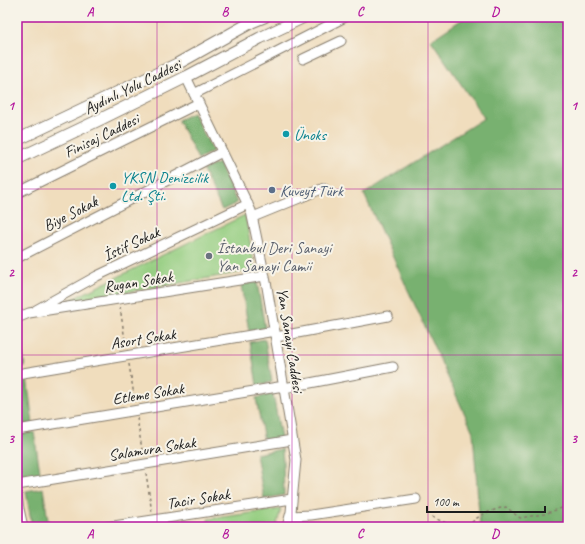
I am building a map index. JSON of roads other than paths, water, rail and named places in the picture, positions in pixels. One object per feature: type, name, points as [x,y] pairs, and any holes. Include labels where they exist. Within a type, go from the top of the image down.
[{"type":"main road","name":"Aydınlı Yolu Caddesi","points":[[17,140],[177,64],[250,20],[264,17]]},
{"type":"main road","name":"Aydınlı Yolu Caddesi","points":[[17,159],[186,77],[260,38],[304,17]]},
{"type":"main road","points":[[250,20],[260,38]]},
{"type":"street","points":[[194,94],[345,17]]},
{"type":"street","points":[[303,58],[341,42]]},
{"type":"street","name":"Yan Sanayi Caddesi","points":[[186,77],[253,217],[265,276],[296,460],[290,516],[287,527]]},
{"type":"street","name":"Finisaj Caddesi","points":[[17,193],[199,104]]},
{"type":"street","name":"Biye Sokak","points":[[17,258],[222,152]]},
{"type":"street","points":[[253,217],[324,188]]},
{"type":"street","name":"İstif Sokak","points":[[29,313],[97,276],[248,204]]},
{"type":"street","name":"Rugan Sokak","points":[[17,318],[29,313],[265,276]]},
{"type":"street","name":"Asort Sokak","points":[[17,374],[388,316]]},
{"type":"street","name":"Etleme Sokak","points":[[17,430],[284,387],[393,367]]},
{"type":"street","name":"Salamura Sokak","points":[[17,485],[292,440]]},
{"type":"street","points":[[17,495],[18,509],[23,527]]},
{"type":"street","name":"Tacir Sokak","points":[[108,527],[292,498]]},
{"type":"street","points":[[290,516],[311,515],[416,499]]},
{"type":"place","name":"Ünoks","points":[[286,134]]},
{"type":"place","name":"YKSN Denizcilik Ltd. Şti.","points":[[113,186]]},
{"type":"place","name":"Kuveyt Türk","points":[[272,190]]},
{"type":"place","name":"İstanbul Deri Sanayi Yan Sanayi Camii","points":[[209,256]]}]
